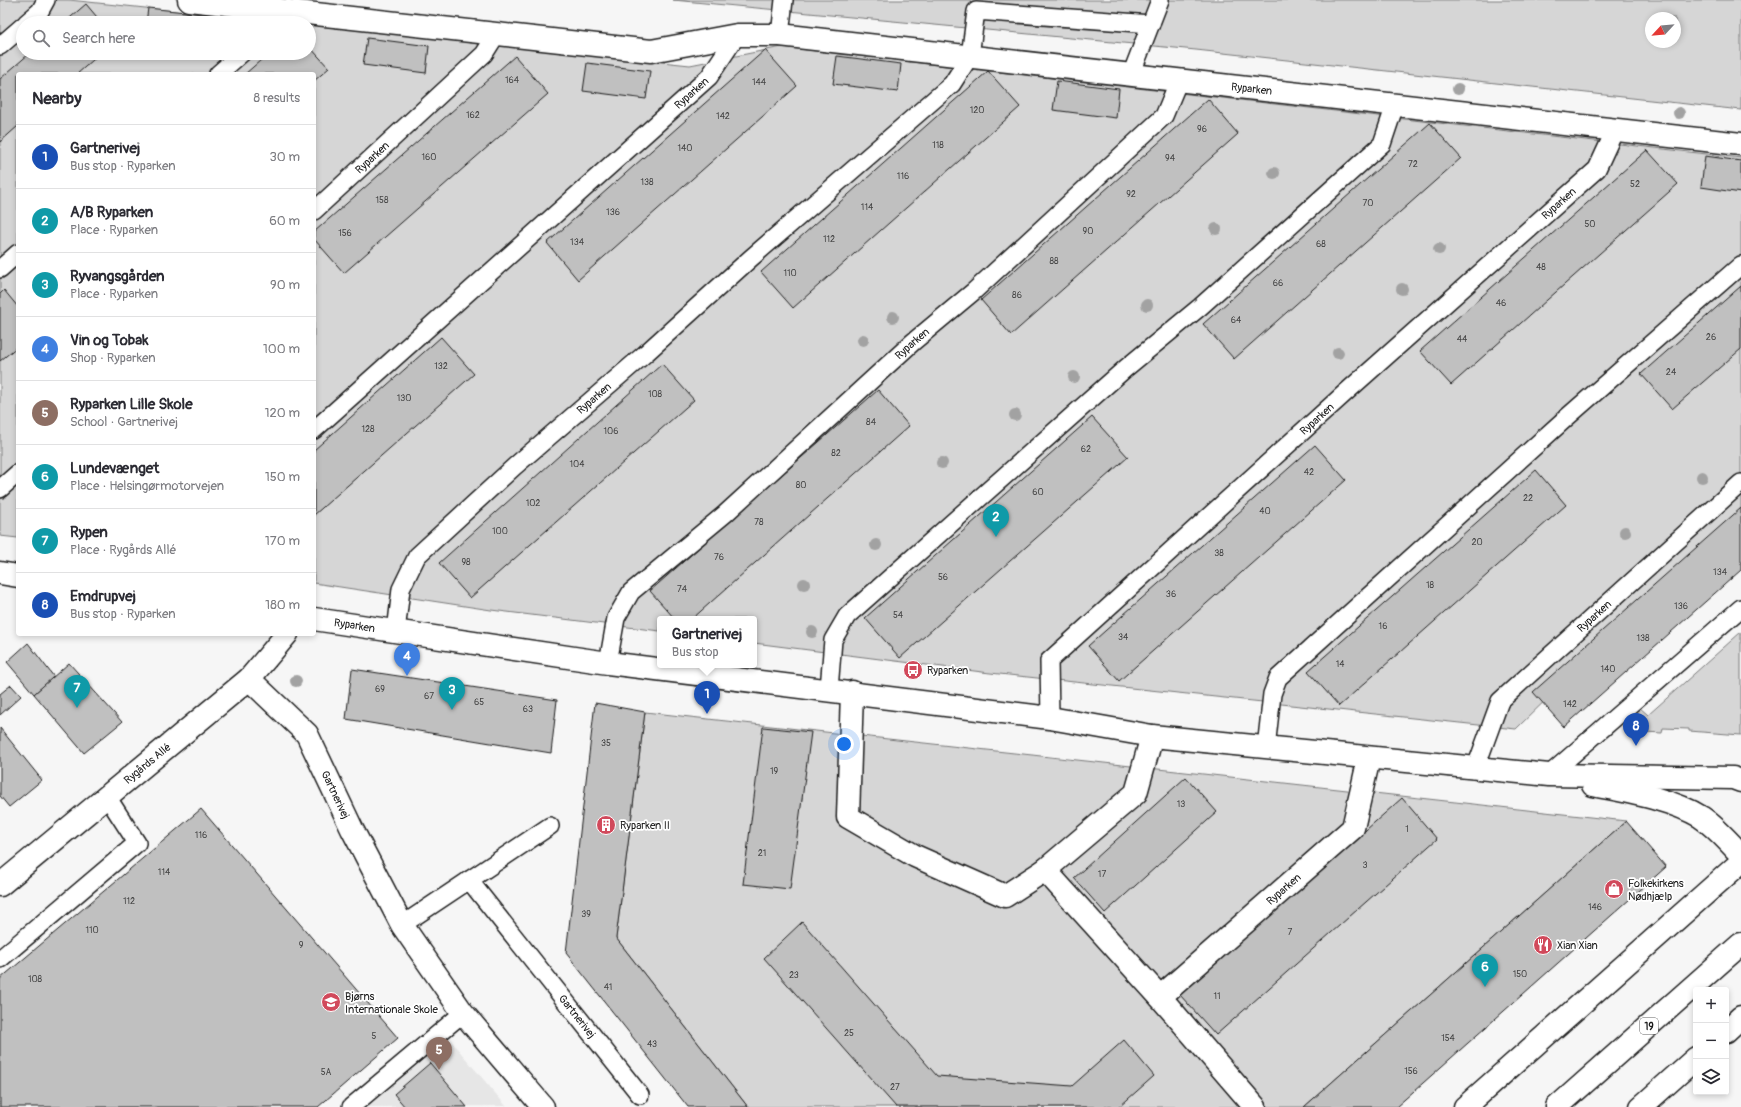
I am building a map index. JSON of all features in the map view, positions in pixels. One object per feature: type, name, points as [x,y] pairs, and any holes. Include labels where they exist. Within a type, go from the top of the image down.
[{"type":"main road","name":"Ryparken","points":[[189,0],[272,16]]},
{"type":"main road","name":"Ryparken","points":[[316,20],[496,35],[651,51],[737,35],[780,34],[1741,144]]},
{"type":"main road","points":[[0,573],[16,576]]},
{"type":"main road","name":"Ryparken","points":[[316,619],[608,663],[829,689],[1050,718],[1152,736],[1549,775],[1733,778],[1741,782]]},
{"type":"main road","name":"Rygårds Allé","points":[[0,885],[106,795],[249,679],[285,636]]},
{"type":"main road","name":"Gartnerivej","points":[[249,679],[306,734],[352,829],[402,925],[463,1013],[543,1107]]},
{"type":"main road","points":[[852,692],[848,817],[915,856],[1005,896],[1045,870],[1136,792],[1152,736]]},
{"type":"main road","name":"Ryparken","points":[[1160,997],[1353,828],[1369,758]]},
{"type":"main road","name":"Ryparken","points":[[1549,775],[1672,804],[1701,817],[1723,836],[1741,855]]},
{"type":"main road","points":[[1465,1107],[1741,862]]},
{"type":"main road","points":[[1045,870],[1160,997],[1255,1107]]},
{"type":"main road","name":"19","points":[[1557,1107],[1741,944]]},
{"type":"main road","points":[[1729,1028],[1741,1017]]},
{"type":"main road","points":[[1641,1107],[1695,1059]]},
{"type":"lane","points":[[34,16],[40,11],[46,0]]},
{"type":"lane","points":[[780,34],[784,0]]},
{"type":"lane","points":[[1131,75],[1160,0]]},
{"type":"lane","points":[[970,56],[976,11],[1151,24]]},
{"type":"lane","points":[[0,46],[16,32]]},
{"type":"lane","name":"Ryparken","points":[[316,208],[484,54],[496,35]]},
{"type":"lane","name":"Ryparken","points":[[316,428],[709,77],[737,35]]},
{"type":"lane","name":"Ryparken","points":[[396,632],[401,589],[417,556],[515,466],[646,353],[751,258],[952,84],[970,56]]},
{"type":"lane","points":[[220,72],[234,60]]},
{"type":"lane","name":"Ryparken","points":[[608,663],[616,618],[630,592],[725,514],[913,342],[973,292],[1164,116],[1179,80]]},
{"type":"lane","points":[[829,689],[833,640],[847,616],[1126,368],[1200,307],[1382,144],[1395,105]]},
{"type":"lane","name":"Ryparken","points":[[1050,718],[1049,661],[1344,394],[1598,169],[1615,130]]},
{"type":"lane","points":[[0,269],[16,255]]},
{"type":"lane","points":[[1266,748],[1272,694],[1278,678],[1565,419],[1741,265]]},
{"type":"lane","points":[[0,489],[16,475]]},
{"type":"lane","name":"Ryparken","points":[[1476,767],[1500,701],[1741,483]]},
{"type":"lane","points":[[1549,775],[1741,608]]},
{"type":"lane","points":[[0,959],[137,843],[106,795]]},
{"type":"lane","points":[[402,925],[550,826]]},
{"type":"lane","name":"Gartnerivej","points":[[470,880],[640,1095]]},
{"type":"lane","points":[[351,1107],[463,1013]]},
{"type":"shaded area","points":[[0,0],[69,0],[221,16],[16,16],[16,60],[316,60],[316,26],[690,65],[782,47],[1741,158],[1741,509],[1516,729],[990,673],[757,643],[757,616],[657,616],[657,631],[491,610],[316,583],[316,72],[16,72],[16,538],[0,536]]},
{"type":"shaded area","points":[[673,0],[1741,0],[1741,110],[1196,50]]},
{"type":"shaded area","points":[[1741,632],[1741,735],[1689,731],[1689,729],[1663,728],[1662,733],[1628,731],[1629,717],[1639,707],[1648,715]]},
{"type":"shaded area","points":[[645,712],[1626,821],[1304,1107],[748,1107],[616,938]]},
{"type":"shaded area","points":[[445,1034],[506,1106],[359,1107]]},
{"type":"building","points":[[86,4],[96,16],[72,16]]},
{"type":"building","points":[[148,8],[213,15],[213,16],[147,16]]},
{"type":"building","points":[[367,38],[429,46],[426,73],[363,65]]},
{"type":"building","points":[[765,50],[797,86],[578,280],[547,243]]},
{"type":"building","points":[[316,54],[329,68],[316,79],[316,72],[247,72],[261,60],[316,60]]},
{"type":"building","points":[[515,56],[548,94],[344,273],[316,241],[316,230]]},
{"type":"building","points":[[837,56],[901,64],[898,92],[833,84]]},
{"type":"building","points":[[22,60],[93,60],[79,72],[16,72],[16,128],[0,142],[0,79]]},
{"type":"building","points":[[587,63],[650,71],[646,99],[583,91]]},
{"type":"building","points":[[988,71],[1020,107],[793,308],[761,272]]},
{"type":"building","points":[[1057,81],[1119,89],[1116,118],[1053,110]]},
{"type":"building","points":[[1208,99],[1238,134],[1011,335],[981,300]]},
{"type":"building","points":[[1430,123],[1461,158],[1234,359],[1203,324]]},
{"type":"building","points":[[1647,150],[1678,184],[1451,385],[1420,351]]},
{"type":"building","points":[[1705,156],[1741,161],[1741,193],[1701,187]]},
{"type":"building","points":[[1741,286],[1741,349],[1672,409],[1641,374]]},
{"type":"building","points":[[4,290],[16,305],[16,348],[0,361],[0,294]]},
{"type":"building","points":[[441,337],[474,374],[316,513],[316,448]]},
{"type":"building","points":[[662,364],[694,400],[470,598],[439,563]]},
{"type":"building","points":[[878,390],[909,426],[695,616],[672,616],[650,591]]},
{"type":"building","points":[[1092,417],[1128,457],[900,658],[865,618]]},
{"type":"building","points":[[1315,445],[1346,480],[1119,681],[1088,646]]},
{"type":"building","points":[[1536,470],[1566,505],[1339,706],[1308,671]]},
{"type":"building","points":[[1741,508],[1741,570],[1564,727],[1533,692]]},
{"type":"building","points":[[28,643],[54,677],[34,694],[7,662]]},
{"type":"building","points":[[69,663],[122,722],[84,753],[34,694]]},
{"type":"building","points":[[352,669],[557,700],[551,753],[346,719]]},
{"type":"building","points":[[11,685],[21,696],[0,715],[0,694]]},
{"type":"building","name":"Ryparken II","points":[[595,703],[645,712],[616,938],[748,1107],[688,1107],[566,953]]},
{"type":"building","points":[[763,727],[811,732],[790,889],[743,884]]},
{"type":"building","points":[[0,728],[42,780],[9,807],[0,796]]},
{"type":"building","points":[[1186,777],[1217,812],[1105,913],[1074,878]]},
{"type":"building","points":[[1402,798],[1437,839],[1216,1035],[1180,995]]},
{"type":"building","points":[[201,809],[398,1038],[318,1107],[0,1107],[0,979]]},
{"type":"building","points":[[1626,821],[1666,867],[1396,1107],[1304,1107]]},
{"type":"building","points":[[802,922],[937,1076],[1072,1086],[1124,1040],[1154,1076],[1119,1107],[896,1107],[764,958]]},
{"type":"building","points":[[430,1063],[467,1107],[405,1107],[394,1094]]},
{"type":"place","name":"A/B Ryparken","points":[[996,537]]},
{"type":"place","name":"Ryparken","points":[[913,670]]},
{"type":"place","name":"Vin og Tobak","points":[[407,676]]},
{"type":"place","name":"Rypen","points":[[77,708]]},
{"type":"place","name":"Ryvangsgården","points":[[452,710]]},
{"type":"place","name":"Gartnerivej","points":[[707,714]]},
{"type":"place","name":"Emdrupvej","points":[[1636,746]]},
{"type":"place","name":"Ryparken II","points":[[606,825]]},
{"type":"place","name":"Folkekirkens Nødhjælp","points":[[1614,889]]},
{"type":"place","name":"Xian Xian","points":[[1543,945]]},
{"type":"place","name":"Lundevænget","points":[[1485,987]]},
{"type":"place","name":"Bjørns Internationale Skole","points":[[331,1002]]},
{"type":"place","name":"Ryparken Lille Skole","points":[[439,1070]]}]
